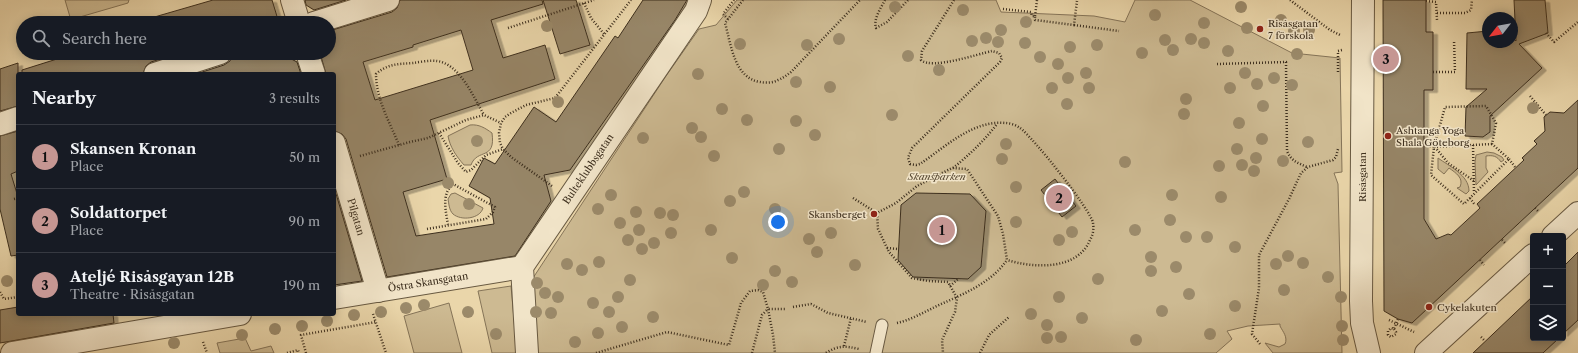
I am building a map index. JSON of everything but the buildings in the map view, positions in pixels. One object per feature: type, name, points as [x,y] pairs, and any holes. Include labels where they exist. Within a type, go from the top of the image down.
[{"type":"street","points":[[292,0],[297,16]]},
{"type":"street","points":[[336,16],[388,0]]},
{"type":"street","name":"Bulteklubbsgatan","points":[[522,267],[696,11],[700,0]]},
{"type":"street","name":"Risåsgatan","points":[[1363,0],[1361,301],[1362,323],[1369,353]]},
{"type":"street","points":[[161,72],[198,60]]},
{"type":"street","points":[[310,60],[313,72]]},
{"type":"street","points":[[0,124],[16,119]]},
{"type":"street","name":"Pilgatan","points":[[336,150],[374,299]]},
{"type":"street","points":[[1556,233],[1578,213]]},
{"type":"street","points":[[1426,353],[1530,258]]},
{"type":"street","points":[[522,267],[528,353]]},
{"type":"street","name":"Östra Skansgatan","points":[[336,298],[374,299],[522,267]]},
{"type":"street","points":[[12,353],[228,316]]},
{"type":"lane","points":[[876,353],[882,325]]},
{"type":"path","points":[[508,28],[594,0]]},
{"type":"path","points":[[569,197],[523,166],[503,149],[500,138],[501,123],[505,117],[521,107],[540,100],[555,98],[631,0]]},
{"type":"path","points":[[728,19],[723,14],[734,0]]},
{"type":"path","points":[[743,0],[725,23],[737,65],[746,76],[754,81],[767,83],[778,81],[792,72],[860,0]]},
{"type":"path","points":[[885,0],[876,19],[876,28],[887,22],[908,0]]},
{"type":"path","points":[[954,0],[922,51],[921,60],[927,63],[938,63],[992,51],[999,52],[1002,58],[1000,62],[912,148],[908,158],[910,164],[920,164],[950,142],[984,124],[1006,123],[1016,126],[1030,137],[1087,209],[1092,218],[1092,236],[1086,249],[1066,262],[1046,265],[1016,263],[1007,260]]},
{"type":"path","points":[[1035,16],[1037,0]]},
{"type":"path","points":[[1290,0],[1330,30],[1342,35]]},
{"type":"path","points":[[1437,14],[1465,13],[1471,10],[1472,0]]},
{"type":"path","points":[[1074,25],[1077,1]]},
{"type":"path","points":[[1426,1],[1436,2],[1437,20]]},
{"type":"path","points":[[584,3],[591,18],[604,34]]},
{"type":"path","points":[[1003,9],[1031,12],[1032,16],[1035,16],[1035,20],[1119,31]]},
{"type":"path","points":[[1546,33],[1554,42],[1578,22]]},
{"type":"path","points":[[1433,72],[1455,72],[1454,40]]},
{"type":"path","points":[[1338,75],[1338,51],[1362,50]]},
{"type":"path","points":[[399,145],[380,99],[376,82],[376,74],[383,68],[392,64],[437,61],[446,64],[457,72],[484,115],[501,123]]},
{"type":"path","points":[[1217,64],[1286,62],[1287,151],[1290,158],[1294,162],[1308,167]]},
{"type":"path","points":[[1530,96],[1546,115]]},
{"type":"path","points":[[1492,144],[1496,123],[1486,106],[1445,107],[1434,147],[1431,175],[1464,204],[1509,159]]},
{"type":"path","points":[[356,158],[428,138],[466,120],[484,115]]},
{"type":"path","points":[[877,213],[896,203],[917,186],[952,168],[967,157],[987,137],[997,123]]},
{"type":"path","points":[[439,133],[458,163],[466,172],[471,170],[486,154],[503,149]]},
{"type":"path","points":[[1424,145],[1434,147],[1492,144],[1509,159],[1515,167]]},
{"type":"path","points":[[1473,145],[1474,194]]},
{"type":"path","points":[[1260,344],[1252,334],[1259,288],[1260,254],[1289,199],[1300,173],[1308,167],[1333,160],[1336,157],[1339,147]]},
{"type":"path","points":[[1434,147],[1448,163],[1474,181]]},
{"type":"path","points":[[793,307],[811,304],[828,313],[882,325],[907,321],[958,298],[978,286],[999,270],[1007,260],[1003,234],[998,216],[967,169],[952,168]]},
{"type":"path","points":[[427,229],[486,219],[494,212],[495,207],[453,184],[449,188],[446,197],[448,225]]},
{"type":"path","points":[[854,198],[877,213]]},
{"type":"path","points":[[1470,198],[1475,205]]},
{"type":"path","points":[[1536,208],[1539,212]]},
{"type":"path","points":[[877,213],[878,230],[889,252],[912,278],[928,281],[948,282],[958,298],[955,312],[942,340],[943,353]]},
{"type":"path","points":[[1502,240],[1506,244]]},
{"type":"path","points":[[887,248],[898,249]]},
{"type":"path","points":[[1480,260],[1484,265]]},
{"type":"path","points":[[950,286],[959,278]]},
{"type":"path","points":[[596,353],[667,332],[728,345],[741,303],[750,290],[758,290],[763,292],[768,309],[775,353]]},
{"type":"path","points":[[0,292],[4,299],[16,297]]},
{"type":"path","points":[[374,299],[376,322],[386,353]]},
{"type":"path","points":[[752,353],[762,315],[768,309],[785,309]]},
{"type":"path","points":[[980,353],[989,335],[1009,317]]},
{"type":"path","points":[[826,353],[835,348],[844,346],[850,318]]},
{"type":"path","points":[[1394,329],[1398,319]]},
{"type":"path","points":[[1389,320],[1414,332]]},
{"type":"path","points":[[306,353],[301,335],[376,322]]},
{"type":"path","points":[[1481,337],[1485,342]]},
{"type":"path","points":[[287,353],[298,350],[299,353]]},
{"type":"green space","points":[[65,0],[129,0],[128,3],[83,16],[70,16]]},
{"type":"green space","name":"Skansparken","points":[[737,0],[996,0],[1001,12],[1094,16],[1125,22],[1135,0],[1190,0],[1292,53],[1340,58],[1342,172],[1334,173],[1338,184],[1342,353],[1273,353],[1265,343],[1279,347],[1285,344],[1286,337],[1280,324],[1248,326],[1227,331],[1232,339],[1216,353],[536,353],[531,281],[666,76],[699,29],[716,25]]},
{"type":"green space","points":[[470,125],[479,126],[492,133],[492,142],[489,151],[477,157],[471,165],[464,165],[450,144],[448,136]]},
{"type":"green space","points":[[1487,152],[1494,153],[1502,157],[1504,160],[1501,162],[1495,156],[1486,156],[1486,168],[1488,172],[1476,185],[1476,155]]},
{"type":"green space","points":[[1438,158],[1458,172],[1466,180],[1469,191],[1466,194],[1457,188],[1460,187],[1461,181],[1457,174],[1449,168],[1444,174],[1438,169]]},
{"type":"green space","points":[[455,193],[483,208],[481,212],[470,218],[461,218],[453,214],[450,209],[448,199],[451,194]]},
{"type":"green space","points":[[511,286],[517,353],[492,353],[478,291]]},
{"type":"green space","points":[[449,303],[462,353],[414,353],[404,316]]},
{"type":"green space","points":[[245,338],[251,351],[271,346],[274,353],[220,353],[217,343]]},
{"type":"place","name":"Risåsgatan 7 förskola","points":[[1260,29]]},
{"type":"place","name":"Ateljé Risåsgayan 12B","points":[[1386,59]]},
{"type":"place","name":"Ashtanga Yoga Shala Göteborg","points":[[1388,136]]},
{"type":"place","name":"Soldattorpet","points":[[1059,198]]},
{"type":"place","name":"Skansberget","points":[[874,214]]},
{"type":"place","name":"Skansen Kronan","points":[[942,230]]},
{"type":"place","name":"Cykelakuten","points":[[1429,307]]}]
